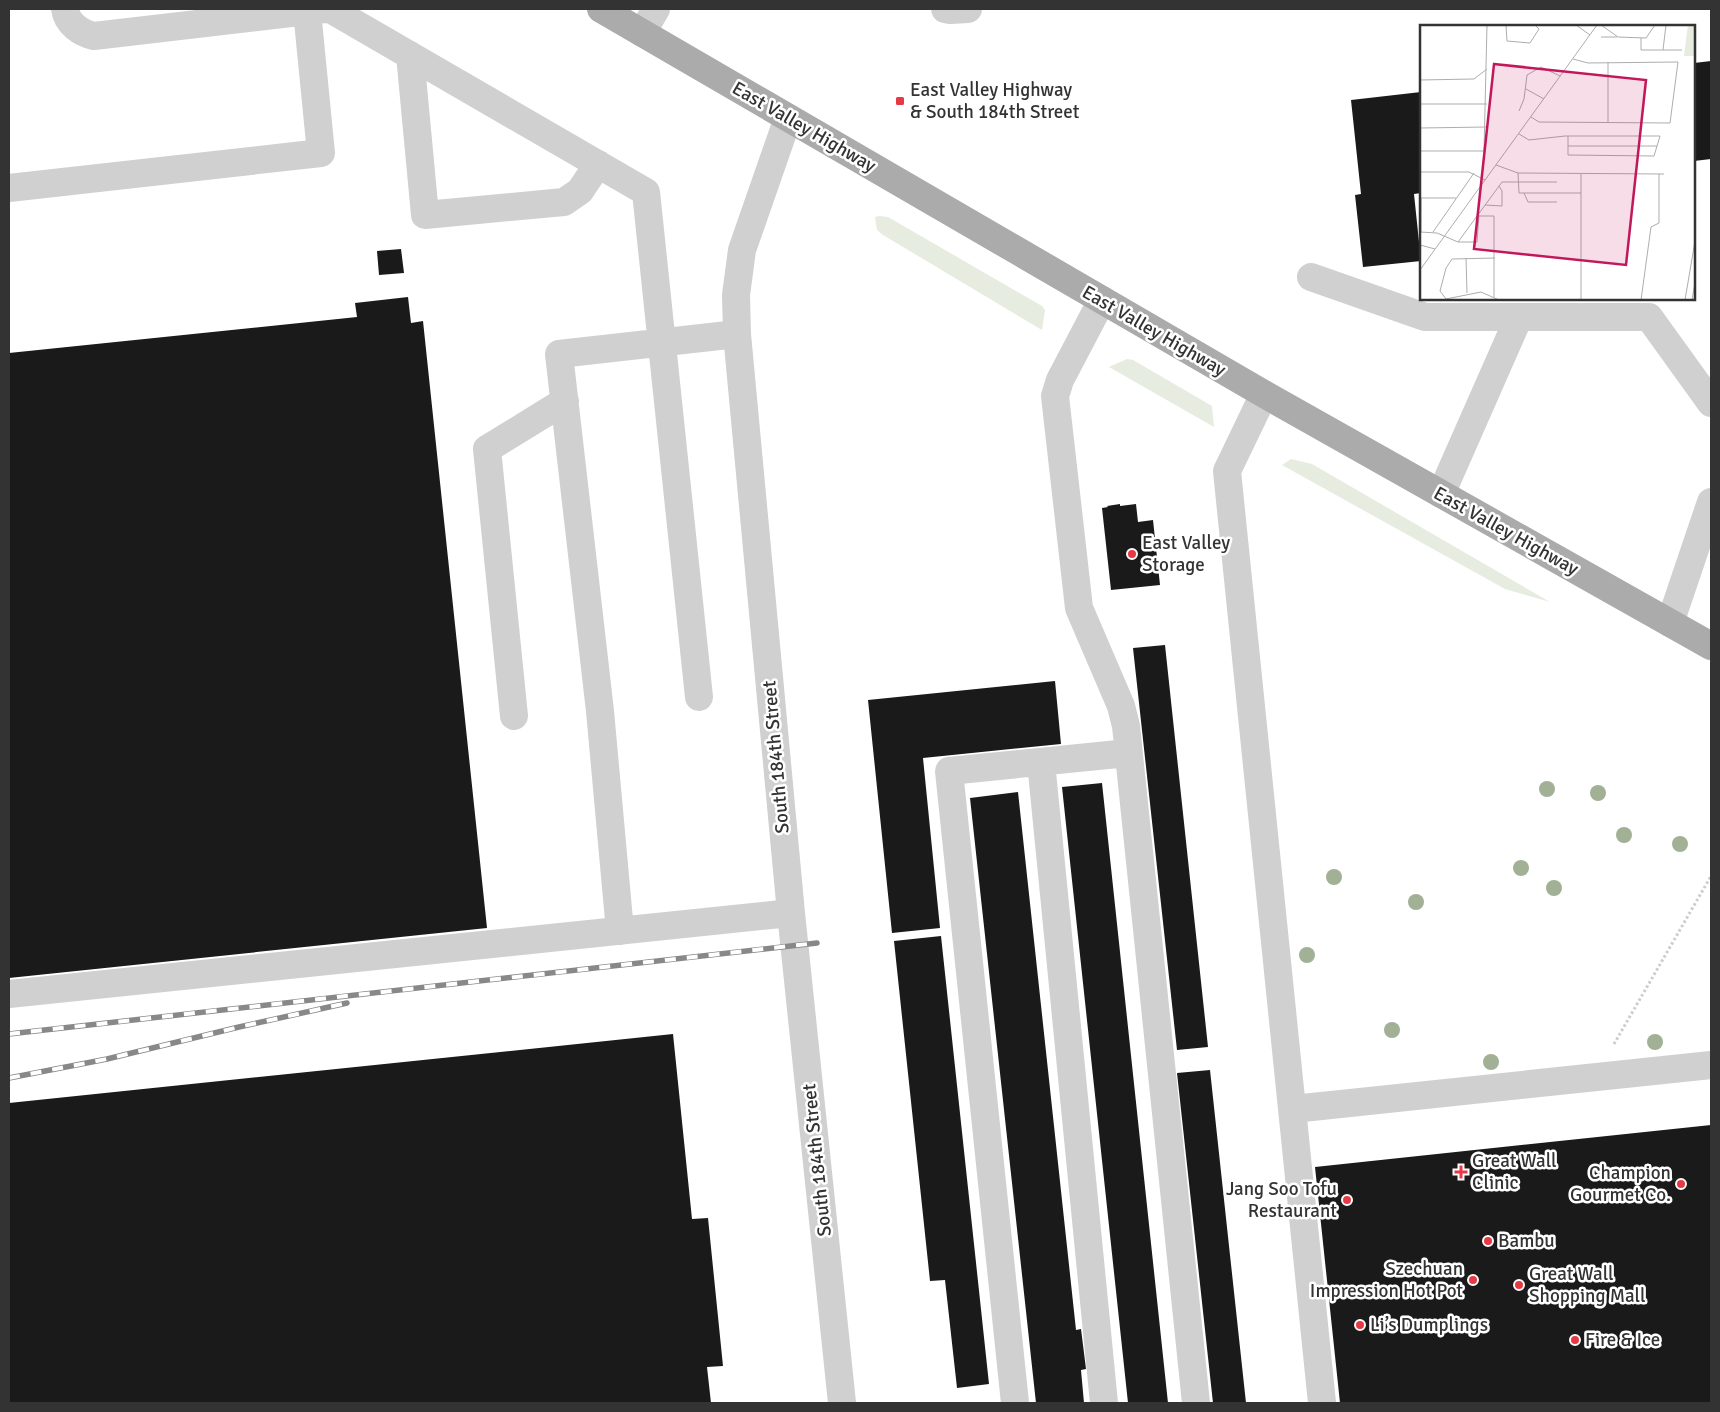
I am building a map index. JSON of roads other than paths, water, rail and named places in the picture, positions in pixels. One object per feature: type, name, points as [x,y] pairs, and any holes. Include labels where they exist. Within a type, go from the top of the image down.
[{"type":"main road","name":"East Valley Highway","points":[[600,9],[1264,394],[1711,646]]},
{"type":"street","points":[[65,9],[72,24],[83,33],[94,36],[322,10],[410,55],[646,192],[699,697]]},
{"type":"street","points":[[642,33],[656,9]]},
{"type":"street","points":[[945,9],[968,9]]},
{"type":"street","points":[[9,188],[321,153],[322,10]]},
{"type":"street","points":[[410,55],[425,215],[564,202],[580,190],[598,164]]},
{"type":"street","name":"South 184th Street","points":[[788,118],[742,250],[736,295],[737,334],[791,913],[842,1403]]},
{"type":"street","points":[[1312,277],[1425,317],[1649,317],[1711,403]]},
{"type":"street","points":[[1102,300],[1060,380],[1055,396],[1078,608],[1121,706],[1126,726],[1196,1403]]},
{"type":"street","points":[[1441,494],[1519,317]]},
{"type":"street","points":[[620,931],[600,710],[559,354],[737,334]]},
{"type":"street","points":[[1264,394],[1227,471],[1322,1403]]},
{"type":"street","points":[[514,716],[487,449],[565,401]]},
{"type":"street","points":[[1670,623],[1711,502]]},
{"type":"street","points":[[1015,1403],[950,771],[1128,752]]},
{"type":"street","points":[[1041,762],[1104,1403]]},
{"type":"street","points":[[9,994],[791,913]]},
{"type":"street","points":[[1293,1109],[1711,1065]]},
{"type":"railway","points":[[9,1034],[817,943]]},
{"type":"railway","points":[[9,1078],[107,1059],[347,1003]]},
{"type":"place","name":"East Valley Highway & South 184th Street","points":[[900,101]]},
{"type":"place","name":"East Valley Storage","points":[[1132,554]]},
{"type":"place","name":"Great Wall Clinic","points":[[1461,1172]]},
{"type":"place","name":"Champion Gourmet Co.","points":[[1681,1184]]},
{"type":"place","name":"Jang Soo Tofu Restaurant","points":[[1347,1200]]},
{"type":"place","name":"Bambu","points":[[1488,1241]]},
{"type":"place","name":"Szechuan Impression Hot Pot","points":[[1473,1280]]},
{"type":"place","name":"Great Wall Shopping Mall","points":[[1519,1285]]},
{"type":"place","name":"Li’s Dumplings","points":[[1360,1325]]},
{"type":"place","name":"Fire & Ice","points":[[1575,1340]]}]
